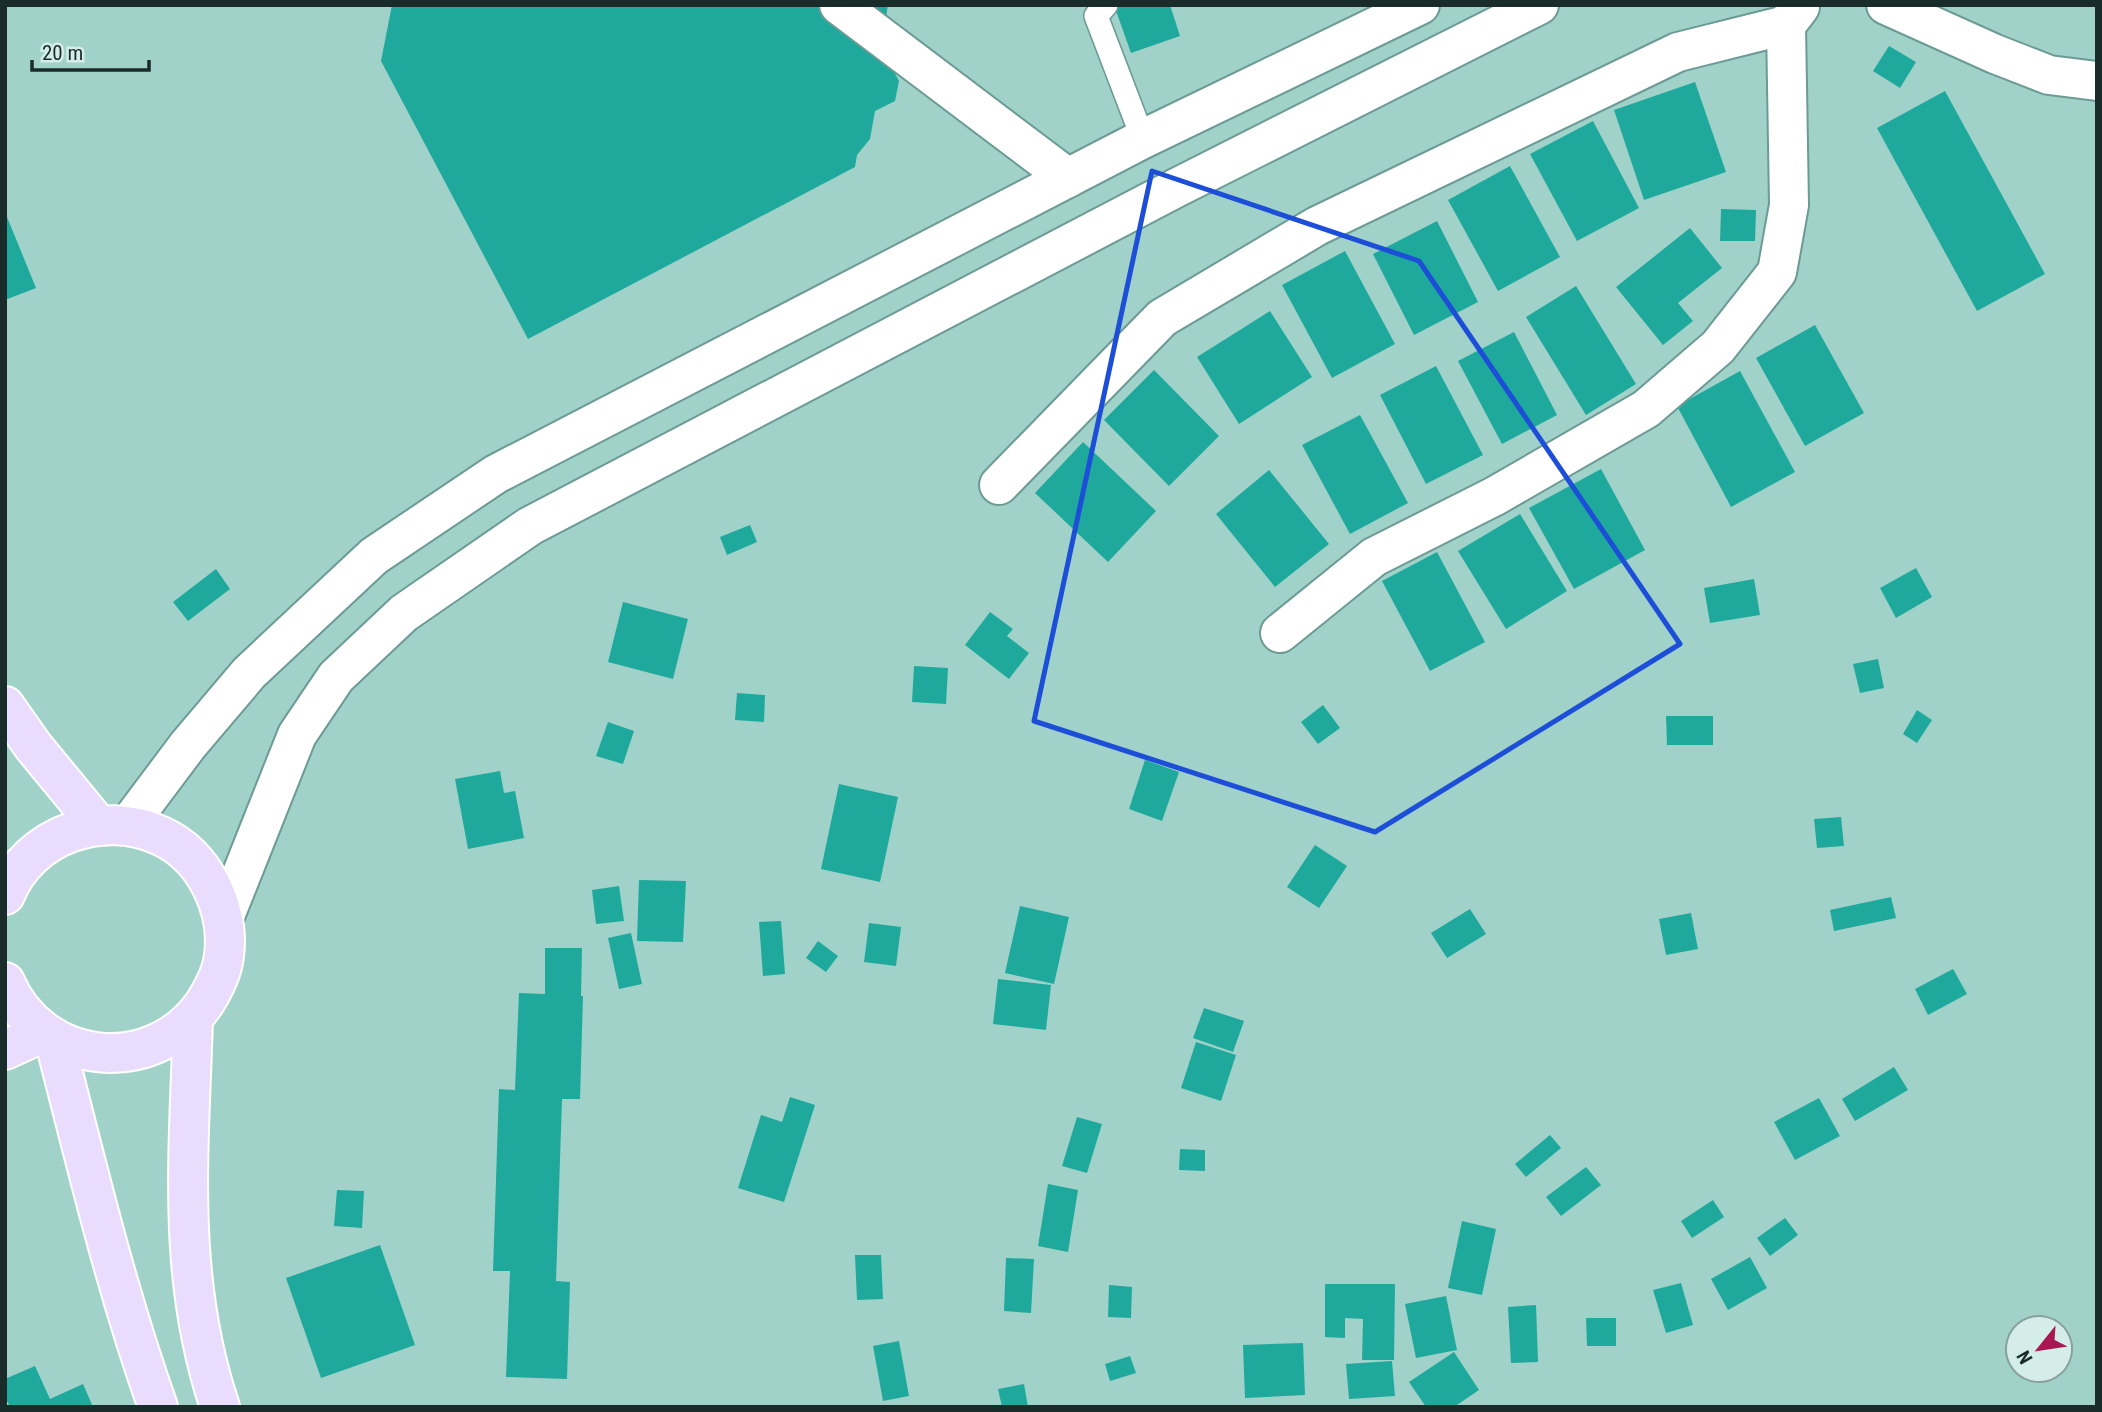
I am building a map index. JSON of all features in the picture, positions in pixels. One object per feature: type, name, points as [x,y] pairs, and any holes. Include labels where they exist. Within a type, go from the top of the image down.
[{"type":"main road","points":[[839,5],[1068,178]]},
{"type":"main road","points":[[113,825],[188,745],[249,673],[374,556],[496,474],[1143,139],[1420,5]]},
{"type":"main road","points":[[223,921],[297,735],[336,677],[404,613],[530,526],[1175,188],[1539,5]]},
{"type":"main road","points":[[1886,5],[2049,75],[2097,81]]},
{"type":"main road","points":[[999,485],[1162,318],[1317,226],[1678,52],[1794,15],[1789,205],[1777,272],[1718,347],[1646,409],[1495,496],[1374,557],[1280,633]]},
{"type":"main road","points":[[5,706],[33,746],[113,825]]},
{"type":"main road","points":[[5,982],[25,1014],[49,1035],[82,1050],[112,1054],[142,1050],[169,1038],[193,1019],[214,990],[224,956],[223,921],[213,886],[191,857],[162,836],[113,825],[69,832],[44,846],[22,866],[6,892]]},
{"type":"main road","points":[[193,1019],[187,1205],[190,1263],[197,1318],[209,1373],[220,1407]]},
{"type":"main road","points":[[5,1050],[49,1035]]},
{"type":"main road","points":[[49,1035],[135,1343],[158,1407]]},
{"type":"lane","points":[[1094,9],[1143,139]]},
{"type":"highlighted area","points":[[1152,171],[1419,261],[1680,644],[1375,832],[1034,721]]},
{"type":"building","points":[[392,5],[888,5],[884,29],[855,43],[882,49],[899,81],[895,101],[875,111],[870,139],[857,155],[855,167],[528,339],[381,61]]},
{"type":"building","points":[[1114,5],[1170,5],[1180,36],[1131,53]]},
{"type":"building","points":[[1889,46],[1916,62],[1900,88],[1873,71]]},
{"type":"building","points":[[1695,82],[1726,172],[1644,200],[1614,110]]},
{"type":"building","points":[[1945,91],[2045,274],[1977,311],[1877,128]]},
{"type":"building","points":[[1593,121],[1639,208],[1577,241],[1530,154]]},
{"type":"building","points":[[1510,166],[1560,257],[1498,291],[1448,200]]},
{"type":"building","points":[[1721,209],[1756,210],[1755,241],[1720,241]]},
{"type":"building","points":[[5,212],[36,288],[5,300]]},
{"type":"building","points":[[1437,221],[1478,302],[1414,335],[1373,254]]},
{"type":"building","points":[[1690,228],[1722,268],[1678,303],[1693,321],[1663,345],[1616,287]]},
{"type":"building","points":[[1345,251],[1395,344],[1332,378],[1282,285]]},
{"type":"building","points":[[1576,286],[1636,384],[1586,415],[1526,317]]},
{"type":"building","points":[[1270,311],[1312,377],[1239,424],[1197,357]]},
{"type":"building","points":[[1815,325],[1864,413],[1805,446],[1756,358]]},
{"type":"building","points":[[1514,332],[1557,415],[1502,444],[1458,361]]},
{"type":"building","points":[[1436,366],[1483,455],[1426,484],[1380,395]]},
{"type":"building","points":[[1154,370],[1219,436],[1169,486],[1104,420]]},
{"type":"building","points":[[1740,371],[1795,472],[1731,507],[1677,406]]},
{"type":"building","points":[[1360,415],[1408,503],[1350,534],[1302,445]]},
{"type":"building","points":[[1083,442],[1156,511],[1108,562],[1035,493]]},
{"type":"building","points":[[1601,469],[1645,550],[1574,589],[1529,508]]},
{"type":"building","points":[[1269,470],[1329,544],[1275,587],[1216,514]]},
{"type":"building","points":[[1520,514],[1567,591],[1506,629],[1458,551]]},
{"type":"building","points":[[750,525],[757,542],[727,555],[720,537]]},
{"type":"building","points":[[1437,552],[1485,642],[1430,671],[1382,581]]},
{"type":"building","points":[[1916,568],[1932,597],[1896,618],[1880,588]]},
{"type":"building","points":[[216,569],[230,589],[188,621],[173,602]]},
{"type":"building","points":[[1754,579],[1760,615],[1710,623],[1704,588]]},
{"type":"building","points":[[623,602],[688,619],[673,679],[608,662]]},
{"type":"building","points":[[990,612],[1013,629],[1007,636],[1029,653],[1009,679],[965,645]]},
{"type":"building","points":[[1878,659],[1884,688],[1860,693],[1853,664]]},
{"type":"building","points":[[914,666],[948,668],[946,704],[912,702]]},
{"type":"building","points":[[737,693],[765,695],[764,722],[735,720]]},
{"type":"building","points":[[1323,705],[1340,728],[1318,744],[1301,722]]},
{"type":"building","points":[[1917,710],[1932,720],[1917,743],[1903,734]]},
{"type":"building","points":[[1666,716],[1713,716],[1713,745],[1667,745]]},
{"type":"building","points":[[608,722],[634,731],[623,764],[596,756]]},
{"type":"building","points":[[1145,760],[1179,772],[1162,821],[1129,809]]},
{"type":"building","points":[[500,771],[504,793],[515,791],[524,838],[468,849],[455,779]]},
{"type":"building","points":[[839,784],[898,797],[880,882],[821,869]]},
{"type":"building","points":[[1841,817],[1844,846],[1817,848],[1814,819]]},
{"type":"building","points":[[1315,845],[1347,866],[1319,908],[1287,887]]},
{"type":"building","points":[[639,880],[686,881],[683,942],[637,941]]},
{"type":"building","points":[[619,886],[624,921],[596,924],[592,890]]},
{"type":"building","points":[[1891,897],[1896,918],[1834,931],[1830,910]]},
{"type":"building","points":[[1020,906],[1069,917],[1054,984],[1005,973]]},
{"type":"building","points":[[1470,909],[1486,934],[1447,958],[1431,933]]},
{"type":"building","points":[[1691,913],[1698,949],[1666,955],[1659,919]]},
{"type":"building","points":[[781,921],[785,974],[763,976],[759,922]]},
{"type":"building","points":[[869,923],[901,927],[896,966],[864,962]]},
{"type":"building","points":[[631,933],[642,984],[619,989],[608,938]]},
{"type":"building","points":[[818,941],[838,956],[826,972],[806,958]]},
{"type":"building","points":[[545,948],[582,948],[580,1099],[562,1099],[556,1281],[570,1282],[567,1379],[506,1377],[510,1271],[493,1271],[499,1089],[515,1090],[519,993],[545,994]]},
{"type":"building","points":[[1953,969],[1967,994],[1928,1015],[1915,989]]},
{"type":"building","points":[[998,979],[1051,985],[1046,1030],[993,1024]]},
{"type":"building","points":[[1204,1008],[1244,1021],[1233,1052],[1193,1038]]},
{"type":"building","points":[[1196,1042],[1236,1055],[1221,1101],[1181,1088]]},
{"type":"building","points":[[1894,1067],[1908,1090],[1855,1121],[1842,1099]]},
{"type":"building","points":[[790,1097],[815,1105],[784,1202],[738,1188],[761,1115],[782,1122]]},
{"type":"building","points":[[1819,1098],[1840,1136],[1795,1160],[1774,1122]]},
{"type":"building","points":[[1077,1117],[1102,1124],[1087,1173],[1062,1166]]},
{"type":"building","points":[[1550,1135],[1561,1148],[1526,1177],[1515,1164]]},
{"type":"building","points":[[1180,1149],[1205,1150],[1205,1171],[1179,1170]]},
{"type":"building","points":[[1586,1167],[1601,1185],[1561,1216],[1546,1197]]},
{"type":"building","points":[[1048,1184],[1078,1190],[1068,1252],[1038,1246]]},
{"type":"building","points":[[337,1190],[364,1191],[362,1228],[334,1226]]},
{"type":"building","points":[[1713,1200],[1724,1217],[1692,1238],[1681,1221]]},
{"type":"building","points":[[1785,1218],[1798,1235],[1770,1256],[1757,1238]]},
{"type":"building","points":[[1462,1221],[1496,1229],[1482,1295],[1448,1288]]},
{"type":"building","points":[[380,1245],[415,1345],[321,1378],[286,1278]]},
{"type":"building","points":[[855,1255],[881,1255],[883,1299],[857,1300]]},
{"type":"building","points":[[1750,1257],[1767,1288],[1728,1310],[1711,1279]]},
{"type":"building","points":[[1006,1258],[1034,1259],[1031,1313],[1004,1311]]},
{"type":"building","points":[[1681,1283],[1693,1325],[1666,1333],[1653,1290]]},
{"type":"building","points":[[1325,1284],[1395,1284],[1394,1360],[1362,1360],[1363,1319],[1345,1318],[1345,1338],[1325,1337]]},
{"type":"building","points":[[1109,1285],[1132,1287],[1131,1318],[1108,1317]]},
{"type":"building","points":[[1446,1296],[1457,1350],[1416,1358],[1405,1304]]},
{"type":"building","points":[[1536,1305],[1538,1362],[1511,1363],[1508,1307]]},
{"type":"building","points":[[1586,1318],[1616,1318],[1616,1346],[1587,1346]]},
{"type":"building","points":[[899,1341],[909,1396],[883,1401],[873,1346]]},
{"type":"building","points":[[1303,1343],[1305,1395],[1245,1398],[1243,1345]]},
{"type":"building","points":[[1454,1352],[1479,1390],[1454,1407],[1426,1407],[1409,1382]]},
{"type":"building","points":[[1130,1356],[1136,1373],[1110,1381],[1105,1364]]},
{"type":"building","points":[[1392,1361],[1395,1396],[1349,1399],[1346,1364]]},
{"type":"building","points":[[35,1366],[50,1399],[83,1384],[93,1407],[10,1407],[5,1397],[5,1379]]},
{"type":"building","points":[[1024,1384],[1028,1407],[1002,1407],[998,1389]]}]
